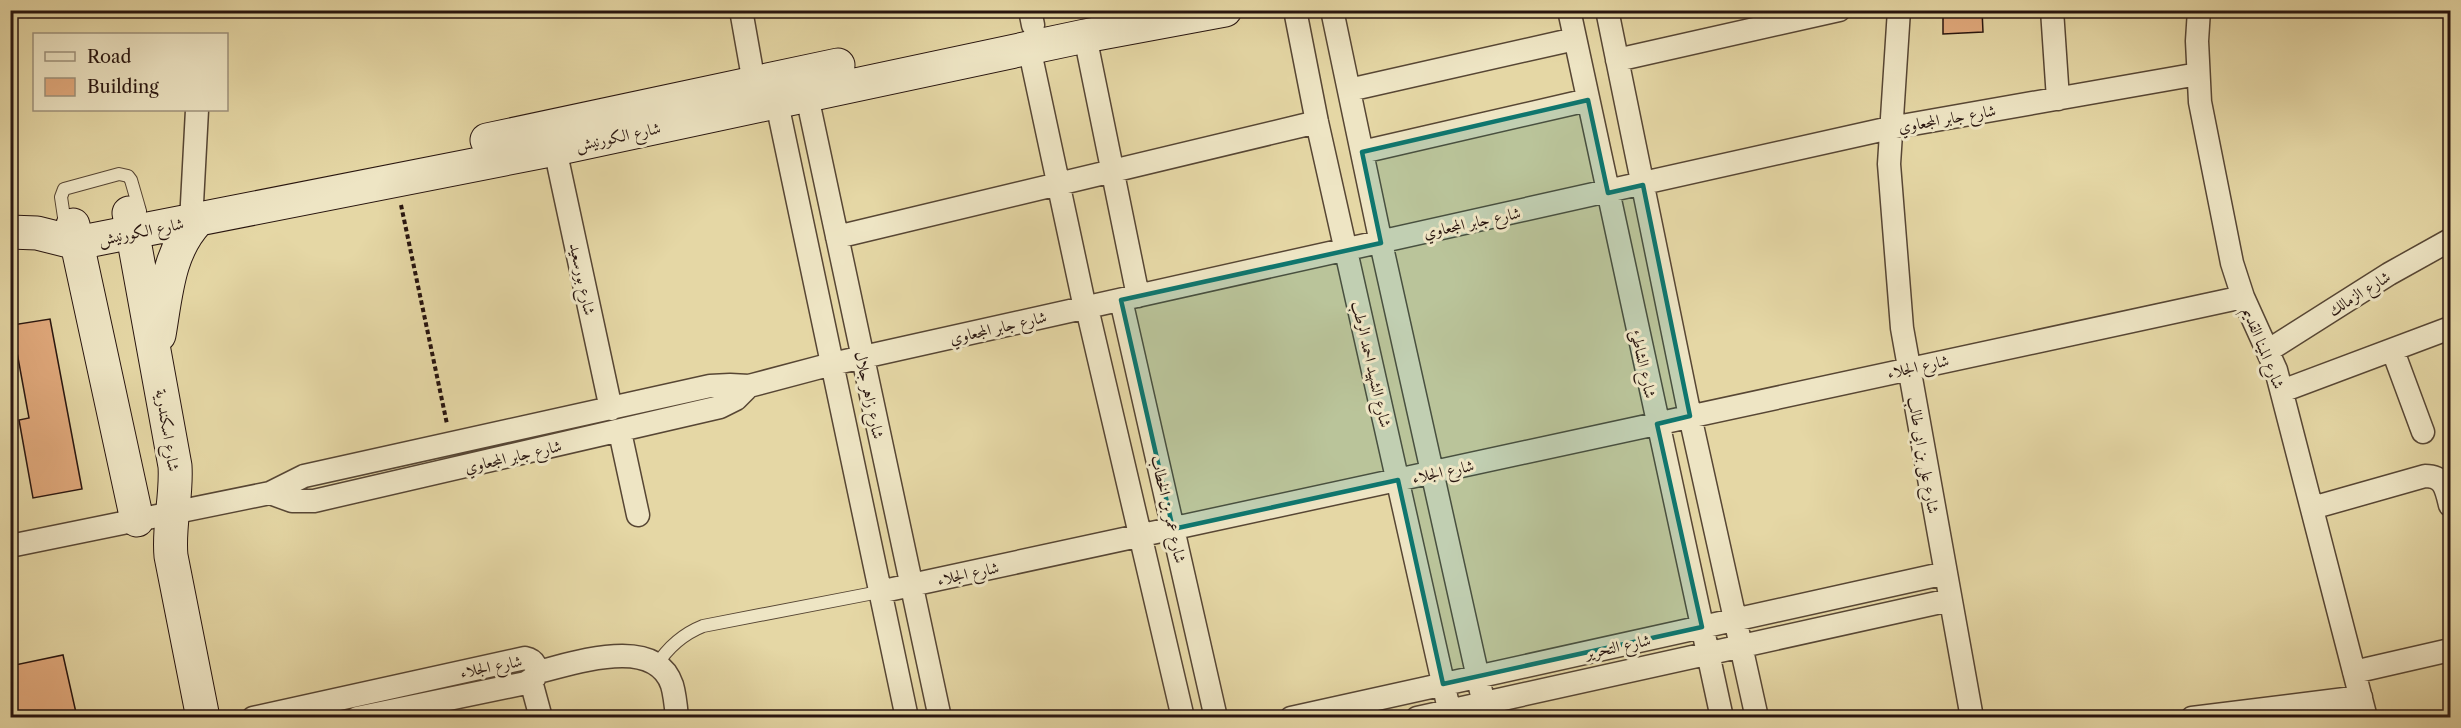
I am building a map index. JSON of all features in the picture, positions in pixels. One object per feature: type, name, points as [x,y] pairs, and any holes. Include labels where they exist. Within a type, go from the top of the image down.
[{"type":"street","points":[[741,10],[782,86]]},
{"type":"street","name":"شارع الكورنيش","points":[[193,214],[782,86],[1108,10]]},
{"type":"street","name":"شارع الكورنيش","points":[[1031,28],[1085,36],[1225,10]]},
{"type":"street","name":"شارع الشهيد احمد الرطب","points":[[1295,10],[1317,123],[1450,714]]},
{"type":"street","points":[[1332,10],[1381,243],[1485,710]]},
{"type":"street","name":"شارع الشاطئ","points":[[1569,10],[1722,717]]},
{"type":"street","points":[[1607,10],[1690,417],[1757,717]]},
{"type":"street","points":[[1617,60],[1839,10]]},
{"type":"street","name":"شارع على بن ابى طالب","points":[[1899,10],[1889,164],[1898,287],[1908,368],[1972,717]]},
{"type":"street","points":[[2052,10],[2058,99]]},
{"type":"street","name":"شارع المينا القديم","points":[[2199,10],[2200,102],[2232,263],[2243,297],[2269,350],[2282,391],[2363,707]]},
{"type":"street","name":"شارع عمر بن الخطاب","points":[[1031,28],[1058,184],[1183,717]]},
{"type":"street","name":"شارع عمر بن الخطاب","points":[[1085,36],[1112,170],[1130,298],[1173,529],[1216,717]]},
{"type":"street","points":[[1349,90],[1575,39]]},
{"type":"street","name":"شارع جابر المجعاوي","points":[[10,546],[270,493],[304,476],[710,386],[730,384],[749,386],[832,364],[1608,193],[1890,128],[2198,74]]},
{"type":"street","name":"شارع الكورنيش","points":[[10,232],[71,231],[134,219],[193,214],[396,181],[555,149],[782,86]]},
{"type":"street","name":"شارع زاهر جلال","points":[[782,86],[837,237],[940,717]]},
{"type":"street","name":"شارع زاهر جلال","points":[[782,86],[832,364],[907,717]]},
{"type":"street","points":[[1362,152],[1588,100]]},
{"type":"street","points":[[156,354],[171,270],[193,214],[197,111]]},
{"type":"street","points":[[837,237],[1317,123]]},
{"type":"street","name":"شارع بورسعيد","points":[[555,149],[611,409]]},
{"type":"street","name":"شارع الكورنيش","points":[[10,216],[27,217],[71,231]]},
{"type":"street","name":"شارع اسكندرية","points":[[134,219],[175,466],[176,490],[172,513],[171,556],[200,713]]},
{"type":"street","points":[[71,231],[137,520]]},
{"type":"street","name":"شارع الزمالك","points":[[2269,350],[2398,269],[2451,240]]},
{"type":"street","name":"شارع الجلاء","points":[[879,592],[2243,297]]},
{"type":"street","points":[[2282,391],[2451,328]]},
{"type":"street","points":[[2394,351],[2423,432]]},
{"type":"street","name":"شارع جابر المجعاوي","points":[[270,493],[292,501],[314,501],[720,407],[736,399],[749,386]]},
{"type":"street","points":[[620,432],[638,515]]},
{"type":"street","points":[[2312,508],[2425,476],[2434,476],[2442,481],[2451,505]]},
{"type":"street","name":"شارع التحرير","points":[[1291,717],[1946,573]]},
{"type":"street","name":"شارع التحرير","points":[[1418,717],[1485,710],[1741,646],[1950,600]]},
{"type":"street","points":[[2354,672],[2451,650]]},
{"type":"street","points":[[541,717],[534,676],[617,655],[637,656],[657,666],[672,684],[677,717]]},
{"type":"street","name":"شارع الجلاء","points":[[253,717],[525,658],[534,662],[534,676],[422,704],[357,717]]},
{"type":"street","points":[[417,681],[422,704]]},
{"type":"street","points":[[2192,717],[2363,707]]},
{"type":"lane","points":[[71,231],[61,196],[64,189],[119,174],[131,180],[134,219]]},
{"type":"lane","name":"شارع الجلاء","points":[[657,666],[663,655],[681,637],[703,626],[879,592]]},
{"type":"path","points":[[396,181],[451,444]]},
{"type":"highlighted area","points":[[1588,100],[1608,193],[1643,185],[1690,416],[1657,424],[1702,627],[1443,684],[1398,480],[1173,529],[1121,300],[1381,243],[1362,152]]},
{"type":"building","points":[[1943,10],[1982,10],[1983,32],[1943,34]]},
{"type":"building","points":[[50,319],[82,489],[33,498],[19,420],[29,418],[12,325]]},
{"type":"building","points":[[63,655],[77,717],[10,717],[10,666]]}]
